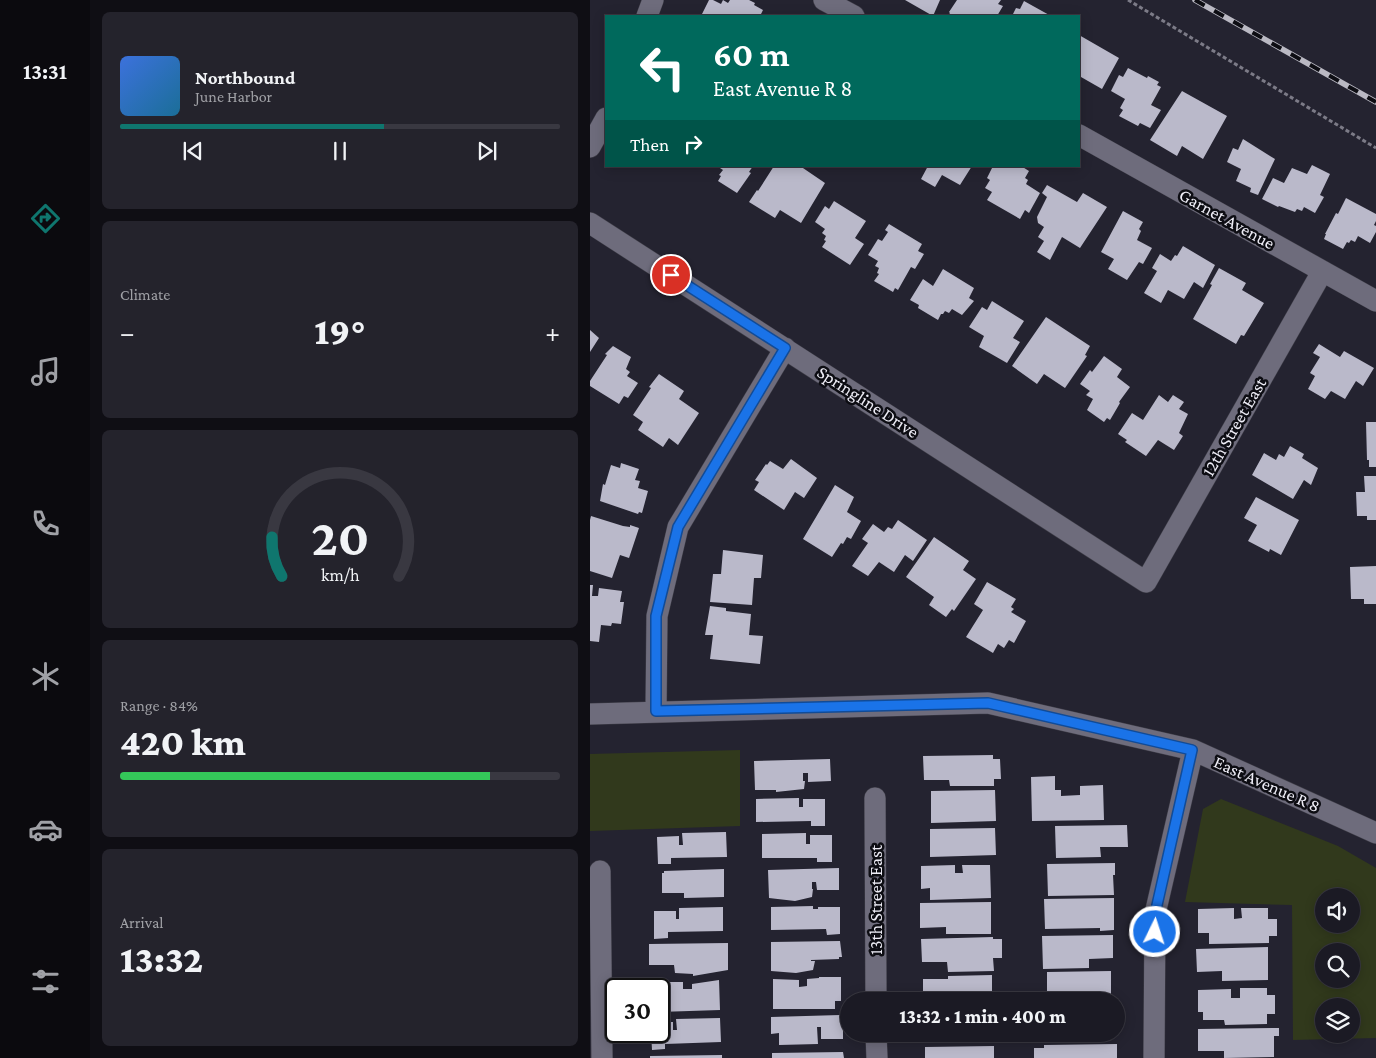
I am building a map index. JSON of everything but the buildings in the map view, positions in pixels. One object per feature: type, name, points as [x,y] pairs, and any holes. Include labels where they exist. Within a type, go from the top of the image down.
[{"type":"street","points":[[647,15],[653,0]]},
{"type":"street","points":[[824,0],[852,15]]},
{"type":"street","points":[[590,147],[605,120]]},
{"type":"street","name":"Garnet Avenue","points":[[1080,137],[1376,302]]},
{"type":"street","name":"Springline Drive","points":[[590,223],[1146,582]]},
{"type":"street","name":"12th Street East","points":[[1146,582],[1322,272]]},
{"type":"street","points":[[656,711],[656,616],[678,527],[785,348]]},
{"type":"street","name":"East Avenue R 8","points":[[590,714],[988,703],[1192,750],[1376,834]]},
{"type":"street","points":[[1154,1058],[1155,914],[1192,750]]},
{"type":"street","name":"13th Street East","points":[[875,798],[876,992]]},
{"type":"street","points":[[600,871],[602,1058]]},
{"type":"street","points":[[876,1042],[876,1058]]},
{"type":"path","points":[[1128,0],[1376,148]]},
{"type":"green space","points":[[740,750],[740,826],[590,831],[590,754]]},
{"type":"green space","points":[[1221,799],[1338,846],[1376,868],[1376,1038],[1360,1038],[1360,998],[1315,998],[1315,1039],[1293,1040],[1292,905],[1185,902],[1203,809]]},
{"type":"railway","points":[[1195,0],[1376,102]]},
{"type":"route","points":[[671,275],[785,348],[678,527],[656,616],[656,711],[988,703],[1192,750],[1155,914],[1155,932]]}]
